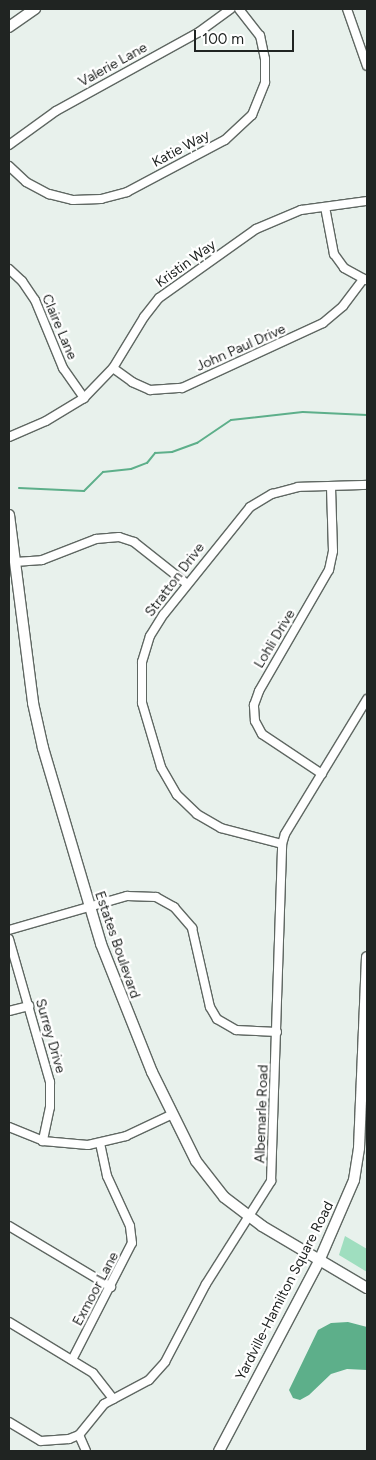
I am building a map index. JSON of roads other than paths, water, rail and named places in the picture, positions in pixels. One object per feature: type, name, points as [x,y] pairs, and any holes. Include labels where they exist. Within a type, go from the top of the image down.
[{"type":"street","points":[[9,27],[34,9]]},
{"type":"street","name":"Valerie Lane","points":[[9,146],[56,111],[199,32],[231,9]]},
{"type":"street","name":"Katie Way","points":[[9,166],[26,182],[49,194],[74,200],[101,199],[127,192],[225,140],[252,115],[265,82],[265,59],[260,36],[239,9]]},
{"type":"street","points":[[347,9],[367,66]]},
{"type":"street","name":"Kristin Way","points":[[9,438],[55,417],[84,398],[114,368],[147,312],[170,289],[268,222],[301,210],[367,201]]},
{"type":"street","points":[[325,207],[334,254],[344,268],[365,280]]},
{"type":"street","name":"Claire Lane","points":[[9,269],[32,294],[63,368],[84,398]]},
{"type":"street","name":"John Paul Drive","points":[[114,368],[132,382],[150,390],[182,388],[323,323],[343,306],[365,280]]},
{"type":"street","name":"Stratton Drive","points":[[282,844],[208,822],[177,795],[161,767],[142,703],[142,662],[157,624],[250,507],[286,489],[367,485]]},
{"type":"street","name":"Lohli Drive","points":[[322,774],[267,740],[258,728],[253,713],[259,691],[329,570],[333,551],[331,486]]},
{"type":"street","name":"Estates Boulevard","points":[[9,515],[37,726],[89,907],[124,1008],[173,1114],[203,1172],[224,1197],[249,1217],[319,1261],[367,1288]]},
{"type":"street","points":[[15,562],[42,560],[96,539],[119,537],[134,542],[187,584]]},
{"type":"street","name":"Albemarle Road","points":[[79,1435],[97,1411],[113,1398],[149,1380],[165,1362],[206,1284],[249,1217],[273,1173],[282,844],[285,834],[367,699]]},
{"type":"street","points":[[9,930],[137,895],[156,897],[174,906],[187,920],[196,937],[210,1007],[217,1019],[236,1030],[277,1032]]},
{"type":"street","name":"Surrey Drive","points":[[9,939],[50,1082],[50,1107],[43,1141]]},
{"type":"street","name":"Yardville-Hamilton Square Road","points":[[218,1451],[319,1261],[348,1197],[357,1163],[367,957]]},
{"type":"street","points":[[9,1011],[29,1006]]},
{"type":"street","points":[[9,1127],[43,1141],[74,1146],[100,1144],[126,1136],[173,1114]]},
{"type":"street","name":"Exmoor Lane","points":[[72,1360],[129,1252],[132,1234],[107,1176],[100,1144]]},
{"type":"street","points":[[9,1226],[111,1287]]},
{"type":"street","points":[[9,1322],[100,1378],[113,1398]]},
{"type":"street","points":[[9,1422],[49,1442],[79,1435],[86,1451]]},
{"type":"waterway","points":[[19,488],[84,491],[103,472],[131,469],[147,463],[155,453],[172,452],[197,443],[231,420],[303,412],[367,415]]}]
